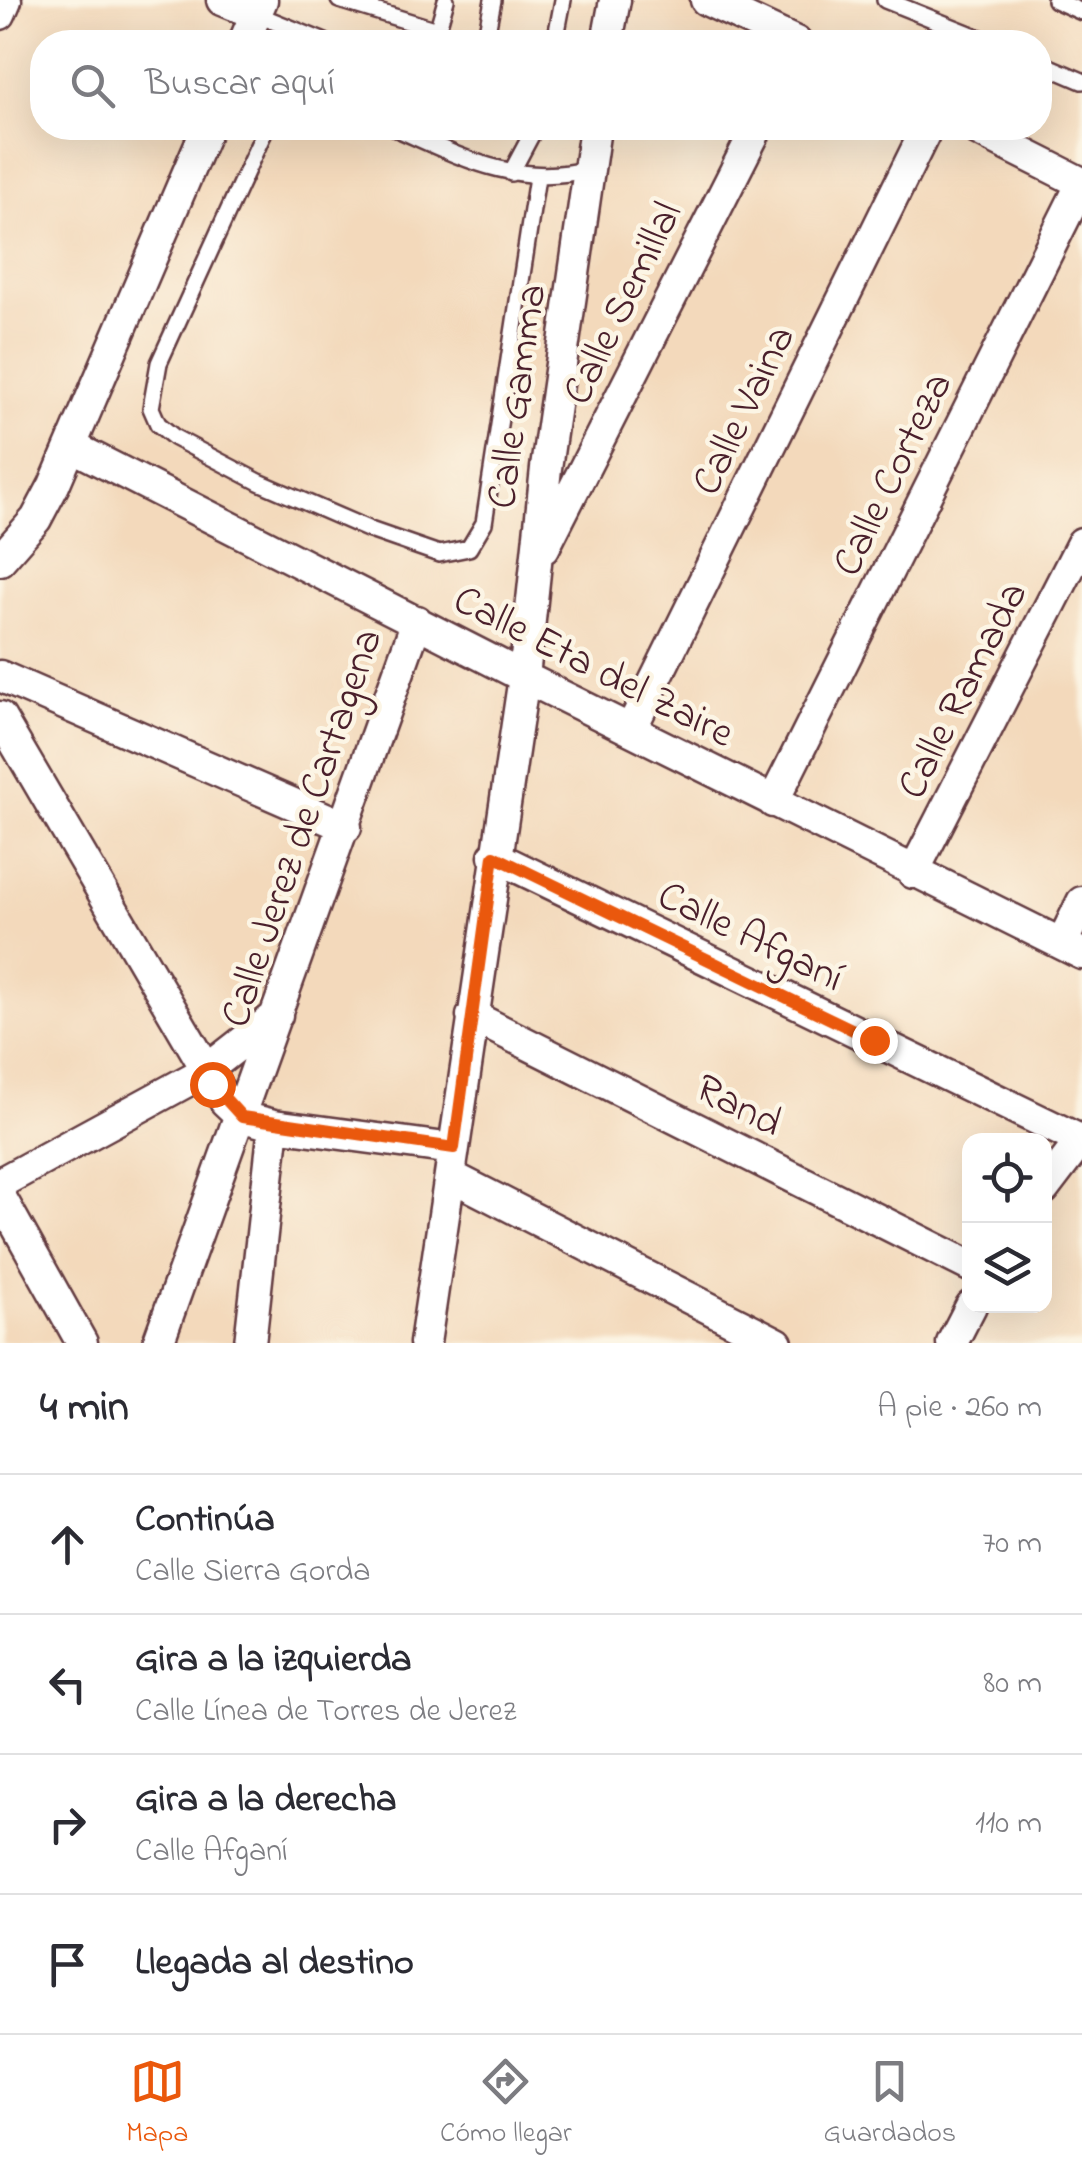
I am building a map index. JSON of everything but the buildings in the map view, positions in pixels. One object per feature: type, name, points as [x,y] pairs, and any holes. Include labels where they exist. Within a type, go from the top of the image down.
[{"type":"street","points":[[0,14],[6,0]]},
{"type":"street","points":[[222,0],[259,7],[249,30]]},
{"type":"street","points":[[609,30],[614,0]]},
{"type":"street","points":[[706,0],[748,9],[779,30]]},
{"type":"street","points":[[0,560],[36,519],[203,140]]},
{"type":"street","name":"Calle Gamma","points":[[425,1343],[494,856],[524,677],[534,569],[592,140]]},
{"type":"street","name":"Calle Semillal","points":[[534,569],[751,140]]},
{"type":"street","name":"Calle Vaina","points":[[631,729],[921,140]]},
{"type":"street","points":[[998,140],[1082,183]]},
{"type":"street","name":"Calle Corteza","points":[[773,802],[1082,183]]},
{"type":"street","name":"Calle Eta del Zaire","points":[[71,446],[913,873],[1072,948]]},
{"type":"street","name":"Calle Ramada","points":[[913,873],[1082,543]]},
{"type":"street","name":"Calle Jerez de Cartagena","points":[[158,1343],[417,621]]},
{"type":"street","points":[[0,676],[346,827]]},
{"type":"street","points":[[0,717],[204,1072],[242,1117],[452,1162],[777,1343]]},
{"type":"street","name":"Calle Afganí","points":[[494,856],[1082,1140]]},
{"type":"street","points":[[1072,948],[1082,902]]},
{"type":"street","points":[[0,1183],[204,1072],[279,1013]]},
{"type":"street","name":"Rand","points":[[472,1016],[962,1262]]},
{"type":"street","points":[[250,1343],[274,1126]]},
{"type":"street","points":[[1052,1179],[1082,1140]]},
{"type":"street","points":[[0,1196],[82,1343]]},
{"type":"street","points":[[952,1343],[968,1313]]},
{"type":"lane","points":[[339,0],[377,6],[424,30]]},
{"type":"lane","points":[[438,30],[446,0]]},
{"type":"lane","points":[[488,30],[493,0]]},
{"type":"lane","points":[[558,30],[563,0]]},
{"type":"lane","points":[[885,0],[960,30]]},
{"type":"lane","points":[[1055,0],[1082,12]]},
{"type":"lane","points":[[259,7],[302,30]]},
{"type":"lane","points":[[1052,69],[1082,82]]},
{"type":"lane","points":[[261,140],[159,364],[152,408],[158,424],[202,452],[370,530],[439,554],[469,548],[478,537],[489,502],[536,176]]},
{"type":"lane","points":[[433,140],[511,174],[536,176],[588,169]]},
{"type":"lane","points":[[511,174],[529,140]]},
{"type":"route","points":[[212,1084],[242,1117],[274,1126],[454,1148],[494,856],[874,1040]]}]
